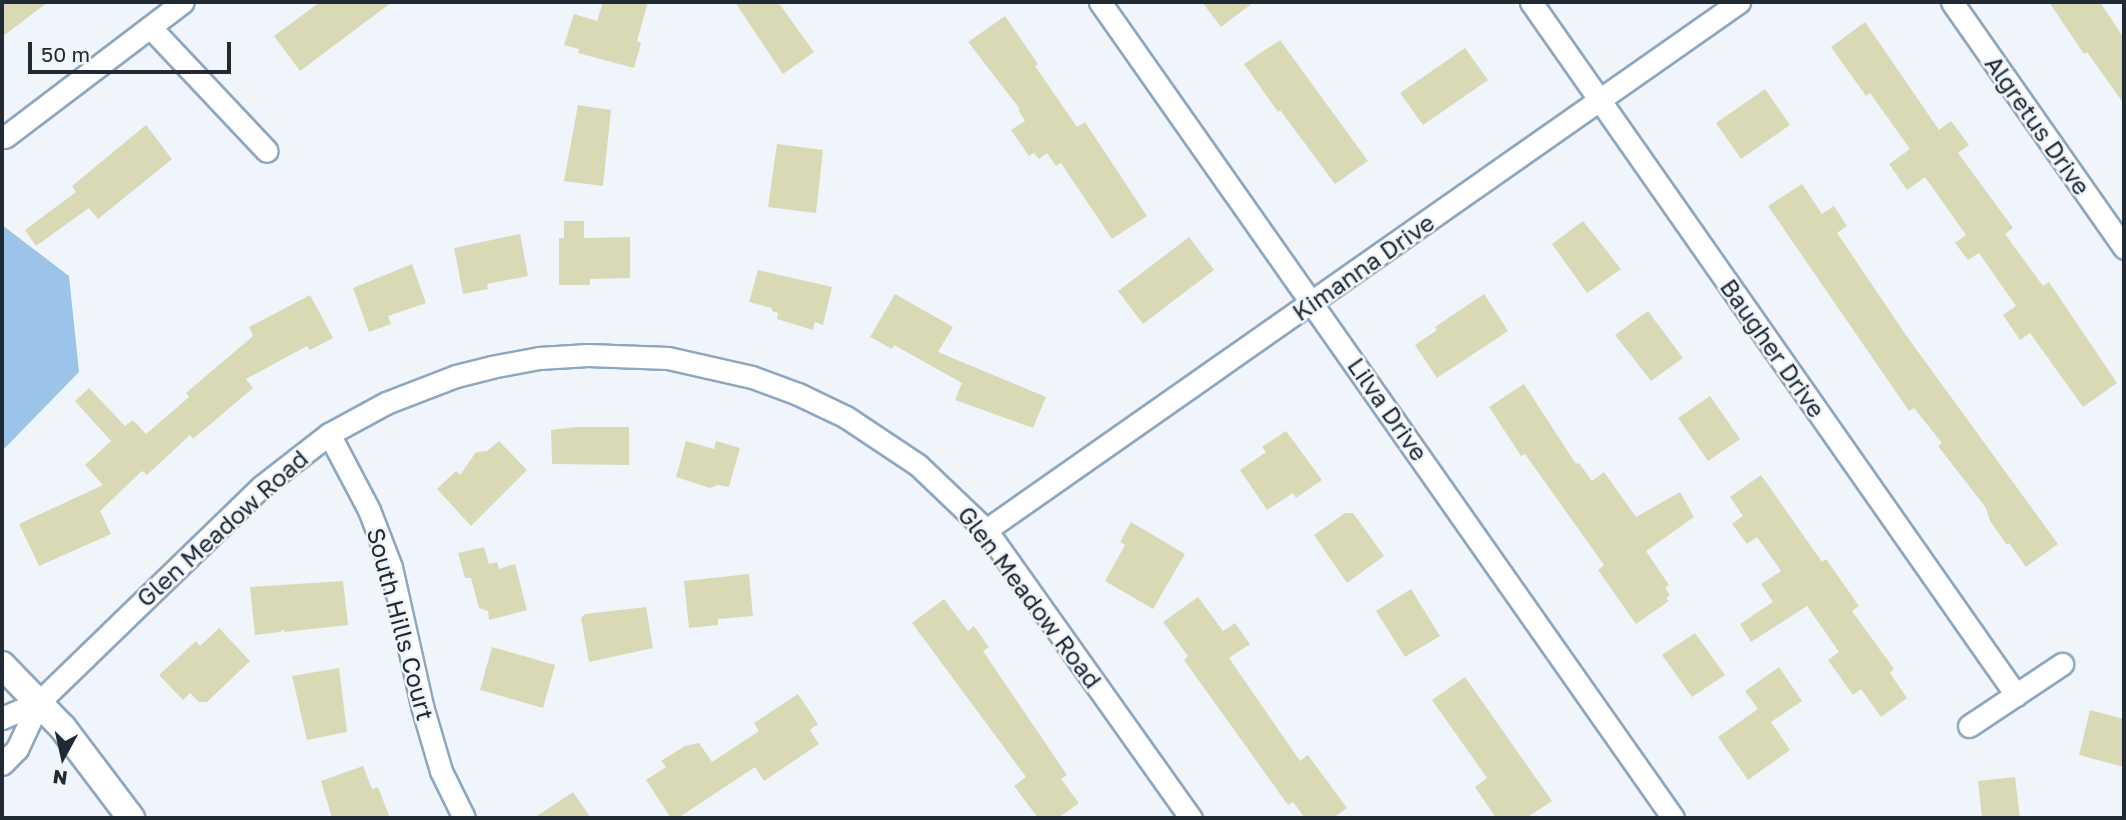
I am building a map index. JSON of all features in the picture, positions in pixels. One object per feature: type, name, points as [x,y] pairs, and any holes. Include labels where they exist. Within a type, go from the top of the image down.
[{"type":"street","points":[[5,137],[183,2]]},
{"type":"street","name":"Lilva Drive","points":[[1100,2],[1314,302],[1673,818]]},
{"type":"street","name":"Baugher Drive","points":[[1531,2],[2016,695]]},
{"type":"street","name":"Kimanna Drive","points":[[986,530],[1739,2]]},
{"type":"street","name":"Algretus Drive","points":[[1952,2],[2124,248]]},
{"type":"street","points":[[150,27],[267,151]]},
{"type":"street","name":"Glen Meadow Road","points":[[39,702],[262,486],[329,434],[386,403],[456,376],[491,366],[539,358],[588,355],[668,358],[752,377],[798,394],[846,417],[918,465],[986,530],[1191,818]]},
{"type":"street","name":"South Hills Court","points":[[329,434],[369,510],[391,567],[437,758],[464,818]]},
{"type":"street","points":[[1969,726],[2062,664]]},
{"type":"street","points":[[2,666],[39,702],[90,761],[131,818]]},
{"type":"street","points":[[2,718],[39,702]]},
{"type":"street","points":[[2,764],[17,749],[39,702]]},
{"type":"shaded area","points":[[2,225],[69,276],[79,372],[2,451]]},
{"type":"building","points":[[2,2],[48,2],[2,37]]},
{"type":"building","points":[[320,2],[392,2],[300,71],[274,36]]},
{"type":"building","points":[[603,2],[648,2],[637,41],[641,43],[634,68],[578,53],[579,49],[564,45],[574,14],[597,21]]},
{"type":"building","points":[[735,2],[778,2],[814,52],[783,74]]},
{"type":"building","points":[[1202,2],[1254,2],[1221,27]]},
{"type":"building","points":[[2049,2],[2100,2],[2124,38],[2124,104],[2087,52],[2084,54]]},
{"type":"building","points":[[1005,16],[1077,127],[1085,122],[1147,216],[1112,239],[1061,163],[1056,166],[1047,153],[1039,159],[1034,153],[1029,156],[1011,130],[1025,121],[1018,110],[1020,109],[968,42]]},
{"type":"building","points":[[1865,22],[1939,130],[1951,121],[1969,145],[1958,153],[2013,228],[2005,234],[2043,286],[2049,282],[2117,383],[2083,407],[2030,333],[2020,340],[2003,315],[2016,306],[1979,253],[1968,260],[1955,243],[1966,235],[1925,177],[1907,190],[1889,164],[1910,149],[1870,93],[1866,96],[1831,47]]},
{"type":"building","points":[[1280,40],[1368,161],[1335,184],[1244,64]]},
{"type":"building","points":[[1465,48],[1488,80],[1423,125],[1400,93]]},
{"type":"building","points":[[1765,89],[1790,125],[1741,159],[1716,123]]},
{"type":"building","points":[[578,105],[611,110],[603,186],[564,181]]},
{"type":"building","points":[[146,125],[172,159],[98,219],[89,208],[36,246],[25,230],[76,192],[72,186]]},
{"type":"building","points":[[777,144],[823,150],[816,213],[768,207]]},
{"type":"building","points":[[1802,184],[1822,214],[1834,206],[1847,226],[1837,233],[1908,338],[2058,544],[2026,567],[2009,543],[2007,545],[1990,521],[1986,508],[1938,446],[1942,443],[1914,408],[1909,411],[1768,206]]},
{"type":"building","points":[[564,221],[584,221],[584,238],[630,237],[630,278],[590,279],[590,285],[559,285],[559,238],[564,238]]},
{"type":"building","points":[[1583,221],[1621,269],[1587,293],[1552,244]]},
{"type":"building","points":[[520,234],[528,276],[487,284],[488,289],[463,294],[454,248]]},
{"type":"building","points":[[1189,237],[1214,270],[1143,324],[1118,291]]},
{"type":"building","points":[[412,264],[426,303],[388,316],[391,324],[369,332],[353,288]]},
{"type":"building","points":[[758,270],[832,287],[823,325],[815,322],[813,330],[777,319],[778,313],[772,311],[772,308],[749,302]]},
{"type":"building","points":[[895,294],[953,327],[938,352],[1046,397],[1033,428],[955,400],[962,383],[894,345],[892,349],[870,337]]},
{"type":"building","points":[[1484,294],[1508,331],[1437,378],[1415,345],[1437,330],[1435,327]]},
{"type":"building","points":[[310,295],[333,338],[310,350],[307,346],[246,379],[253,388],[193,439],[190,435],[147,475],[142,471],[100,511],[111,534],[39,566],[19,524],[103,485],[85,465],[111,441],[75,401],[89,388],[125,426],[133,420],[146,434],[189,397],[186,393],[253,336],[249,327]]},
{"type":"building","points":[[1648,311],[1683,358],[1651,381],[1615,335]]},
{"type":"building","points":[[1524,384],[1576,464],[1579,463],[1592,481],[1604,472],[1636,517],[1680,492],[1694,517],[1646,551],[1669,585],[1665,588],[1670,595],[1666,598],[1669,601],[1636,624],[1598,570],[1604,565],[1525,454],[1521,456],[1489,407]]},
{"type":"building","points":[[1710,396],[1740,439],[1708,461],[1678,418]]},
{"type":"building","points":[[629,427],[629,465],[552,464],[551,430]]},
{"type":"building","points":[[1286,431],[1322,480],[1296,498],[1293,493],[1267,510],[1240,470],[1266,452],[1262,447]]},
{"type":"building","points":[[499,441],[527,470],[471,526],[437,489],[456,471],[460,475],[476,452],[487,451]]},
{"type":"building","points":[[686,441],[714,449],[716,441],[740,448],[729,487],[718,485],[710,488],[676,477]]},
{"type":"building","points":[[1761,475],[1822,562],[1826,559],[1859,606],[1852,611],[1894,669],[1890,673],[1907,698],[1881,717],[1861,689],[1853,695],[1828,660],[1839,652],[1807,606],[1751,642],[1740,624],[1773,602],[1761,584],[1781,571],[1757,537],[1747,544],[1732,524],[1743,516],[1730,497]]},
{"type":"building","points":[[1345,513],[1353,513],[1384,556],[1347,583],[1314,535]]},
{"type":"building","points":[[1131,522],[1185,554],[1153,609],[1105,581],[1125,545],[1120,542]]},
{"type":"building","points":[[484,547],[489,564],[497,562],[499,569],[515,564],[527,610],[489,620],[488,611],[479,608],[471,578],[465,578],[458,553]]},
{"type":"building","points":[[749,574],[753,616],[718,619],[718,625],[689,628],[684,581]]},
{"type":"building","points":[[343,581],[348,625],[284,632],[284,629],[280,632],[255,635],[250,587]]},
{"type":"building","points":[[1411,589],[1440,636],[1405,657],[1376,611]]},
{"type":"building","points":[[1198,597],[1223,631],[1235,623],[1250,644],[1229,658],[1300,761],[1308,755],[1347,808],[1333,818],[1305,818],[1293,802],[1288,805],[1184,660],[1188,656],[1163,622]]},
{"type":"building","points":[[944,599],[968,631],[974,626],[989,647],[983,651],[1067,775],[1061,779],[1079,803],[1058,818],[1038,818],[1014,786],[1026,777],[912,623]]},
{"type":"building","points":[[646,607],[653,648],[589,662],[581,618],[585,614]]},
{"type":"building","points":[[219,628],[250,661],[207,702],[199,702],[190,693],[183,700],[159,675],[196,641],[200,646]]},
{"type":"building","points":[[1695,633],[1725,675],[1692,697],[1662,655]]},
{"type":"building","points":[[492,647],[555,665],[543,708],[480,690]]},
{"type":"building","points":[[1779,667],[1802,701],[1771,722],[1790,750],[1748,780],[1718,737],[1758,709],[1745,691]]},
{"type":"building","points":[[339,668],[347,732],[307,740],[292,676]]},
{"type":"building","points":[[1465,677],[1552,801],[1526,818],[1496,818],[1475,787],[1487,778],[1432,700]]},
{"type":"building","points":[[798,694],[818,724],[810,730],[819,744],[764,781],[755,767],[678,818],[671,818],[646,780],[666,767],[661,761],[685,746],[699,743],[712,762],[759,731],[754,723]]},
{"type":"building","points":[[2090,710],[2124,719],[2124,767],[2079,755]]},
{"type":"building","points":[[363,766],[372,789],[378,787],[390,818],[332,818],[321,781]]},
{"type":"building","points":[[2015,777],[2020,818],[1982,818],[1978,781]]},
{"type":"building","points":[[573,792],[591,818],[534,818]]}]
